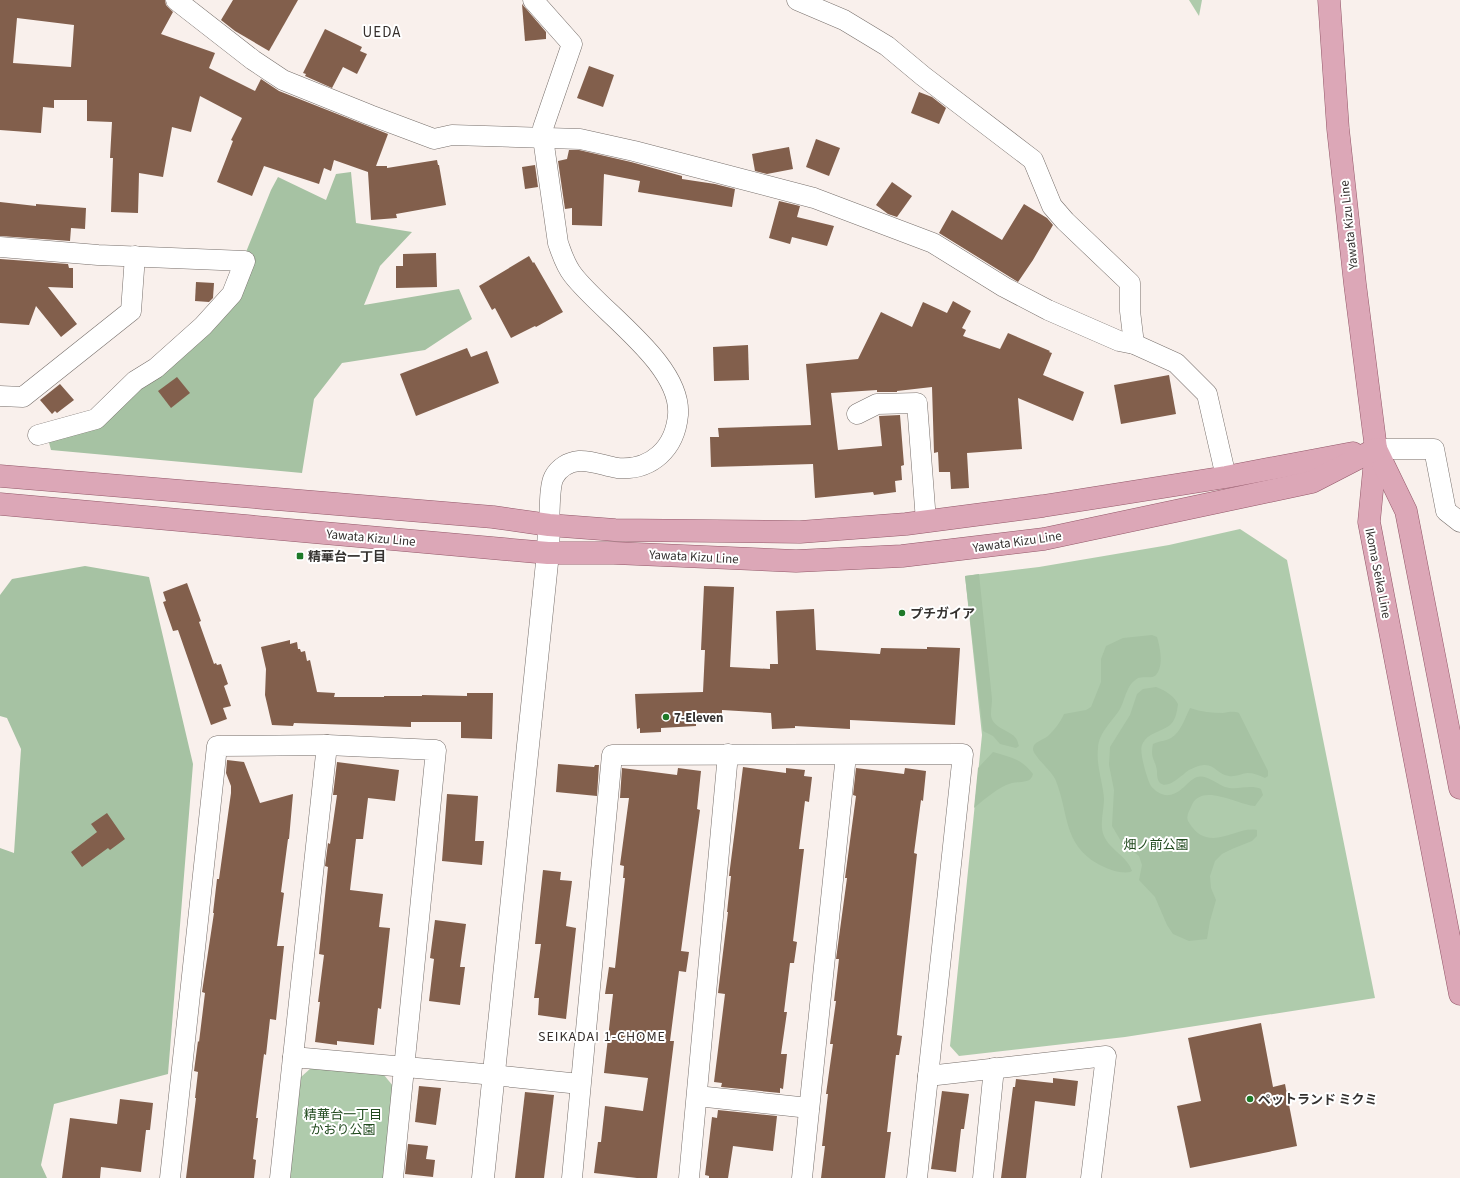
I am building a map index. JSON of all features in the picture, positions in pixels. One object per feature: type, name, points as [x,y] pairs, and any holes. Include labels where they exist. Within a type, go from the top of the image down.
[{"type":"main road","name":"Yawata Kizu Line","points":[[1329,0],[1339,136],[1355,284],[1376,449]]},
{"type":"main road","name":"Yawata Kizu Line","points":[[0,476],[493,517],[549,525],[615,530],[800,532],[926,522],[1043,506],[1226,477],[1376,449]]},
{"type":"main road","name":"Yawata Kizu Line","points":[[0,504],[548,552],[614,553],[796,561],[902,556],[1036,540],[1312,482],[1376,449]]},
{"type":"main road","points":[[1376,449],[1406,511],[1460,788]]},
{"type":"main road","name":"Ikoma Seika Line","points":[[1376,449],[1369,522],[1460,994]]},
{"type":"street","points":[[176,0],[253,60],[284,80],[434,139],[452,135],[580,140],[634,151],[814,198],[933,243],[1004,287],[1048,310],[1119,340],[1134,344],[1176,363],[1207,394],[1226,477]]},
{"type":"street","points":[[483,1178],[548,552],[552,482],[559,470],[572,462],[581,461],[617,468],[630,468],[642,466],[651,461],[667,448],[677,425],[678,412],[674,389],[669,378],[655,358],[573,276],[567,266],[558,242],[543,138],[543,128],[572,44],[532,0]]},
{"type":"street","points":[[796,0],[844,20],[887,46],[923,76],[1033,160],[1052,206],[1064,220],[1130,283],[1130,311],[1134,344]]},
{"type":"street","points":[[0,247],[135,256],[245,260],[232,294],[203,326],[156,368],[130,386],[96,419],[38,435]]},
{"type":"street","points":[[0,396],[23,397],[130,311],[135,256]]},
{"type":"street","points":[[856,414],[877,404],[917,403],[926,522]]},
{"type":"street","points":[[1376,449],[1434,449],[1446,511],[1460,522]]},
{"type":"street","points":[[280,1178],[327,745]]},
{"type":"street","points":[[170,1178],[217,746],[327,745],[436,750],[393,1178]]},
{"type":"street","points":[[690,1178],[728,754]]},
{"type":"street","points":[[572,1178],[612,755],[963,754],[917,1178]]},
{"type":"street","points":[[802,1178],[846,755]]},
{"type":"street","points":[[928,1076],[1106,1056],[1091,1178]]},
{"type":"street","points":[[293,1057],[580,1084]]},
{"type":"street","points":[[982,1178],[994,1068]]},
{"type":"street","points":[[697,1096],[809,1108]]},
{"type":"green space","points":[[1189,0],[1202,0],[1199,16]]},
{"type":"green space","points":[[351,172],[356,223],[412,232],[380,266],[364,305],[459,289],[472,319],[425,350],[342,363],[314,399],[302,473],[51,450],[47,435],[79,432],[203,326],[246,252],[271,190],[278,177],[326,200],[336,174]]},
{"type":"green space","name":"畑ノ前公園","points":[[1240,529],[1287,560],[1375,998],[1125,1037],[959,1056],[950,1046],[982,735],[965,576],[1039,567],[1169,545]]},
{"type":"green space","points":[[85,566],[149,577],[193,764],[168,1074],[54,1104],[41,1165],[47,1178],[0,1178],[0,848],[14,853],[21,749],[7,718],[0,716],[0,595],[12,579]]},
{"type":"green space","points":[[979,574],[992,699],[992,718],[994,723],[1015,737],[1019,746],[1016,748],[1000,744],[993,736],[983,731],[965,576]]},
{"type":"green space","points":[[1152,635],[1157,637],[1161,656],[1160,667],[1156,675],[1138,678],[1131,684],[1120,709],[1106,727],[1099,742],[1098,748],[1098,761],[1104,799],[1102,823],[1104,836],[1110,845],[1130,866],[1132,871],[1118,872],[1098,864],[1078,847],[1069,827],[1056,781],[1036,756],[1033,747],[1036,743],[1048,736],[1053,731],[1064,714],[1086,710],[1091,707],[1101,682],[1101,659],[1106,646],[1123,638]]},
{"type":"green space","points":[[1156,687],[1169,694],[1178,704],[1173,722],[1168,727],[1148,737],[1144,741],[1141,748],[1144,766],[1151,786],[1159,793],[1169,795],[1177,792],[1193,779],[1200,776],[1208,778],[1225,787],[1252,787],[1261,789],[1263,795],[1255,806],[1220,796],[1202,796],[1196,799],[1189,812],[1187,819],[1193,829],[1206,837],[1219,838],[1244,831],[1257,830],[1257,836],[1252,841],[1222,854],[1215,861],[1210,876],[1211,888],[1216,900],[1207,939],[1189,941],[1173,934],[1167,925],[1155,897],[1139,880],[1142,865],[1139,856],[1122,843],[1112,826],[1114,790],[1109,765],[1110,747],[1130,715],[1137,694],[1143,689]]},
{"type":"green space","points":[[1190,708],[1211,712],[1239,713],[1268,771],[1268,776],[1265,778],[1256,774],[1247,773],[1229,776],[1222,774],[1211,766],[1204,765],[1189,770],[1171,783],[1163,785],[1160,783],[1152,756],[1153,744],[1169,739],[1174,735],[1182,724]]},
{"type":"green space","points":[[993,752],[1010,757],[1020,762],[1033,774],[1032,777],[1025,782],[1012,783],[1002,787],[974,808],[978,768]]},
{"type":"green space","name":"精華台一丁目 かおり公園","points":[[311,1068],[384,1075],[393,1086],[385,1178],[290,1178],[301,1077]]},
{"type":"building","points":[[0,0],[165,0],[166,5],[173,12],[161,34],[215,53],[209,68],[255,91],[261,79],[279,91],[388,134],[376,166],[387,166],[387,168],[437,160],[446,205],[396,214],[397,218],[371,220],[368,172],[334,160],[331,171],[324,168],[319,184],[264,166],[252,196],[217,182],[233,141],[231,140],[242,118],[200,96],[191,132],[172,127],[163,177],[139,173],[138,213],[111,212],[113,158],[110,158],[112,122],[87,121],[87,100],[54,100],[54,108],[43,107],[41,133],[0,130]],"holes":[[[17,18],[74,25],[71,67],[13,63]]]},
{"type":"building","points":[[233,0],[298,0],[269,51],[235,31],[221,20]]},
{"type":"building","points":[[522,4],[546,32],[546,39],[525,41]]},
{"type":"building","points":[[325,29],[362,47],[360,51],[367,54],[357,74],[343,67],[332,88],[305,76],[306,74],[303,73]]},
{"type":"building","points":[[589,66],[614,75],[603,107],[577,98]]},
{"type":"building","points":[[919,92],[932,97],[946,108],[939,124],[911,113]]},
{"type":"building","points":[[816,139],[840,148],[829,176],[806,167]]},
{"type":"building","points":[[789,147],[793,169],[767,174],[755,171],[752,154]]},
{"type":"building","points":[[569,150],[579,150],[631,162],[682,176],[682,179],[715,184],[735,189],[732,207],[638,192],[640,181],[604,174],[602,226],[572,225],[572,208],[565,209],[558,161],[567,159]]},
{"type":"building","points":[[535,165],[538,187],[525,189],[522,167]]},
{"type":"building","points":[[892,182],[912,196],[897,217],[888,214],[876,205]]},
{"type":"building","points":[[779,201],[800,206],[797,217],[834,226],[827,246],[792,237],[790,244],[769,238]]},
{"type":"building","points":[[0,202],[36,206],[36,204],[86,208],[85,229],[71,228],[70,241],[0,236]]},
{"type":"building","points":[[1024,204],[1047,218],[1053,225],[1033,260],[1018,282],[939,233],[952,210],[1002,240]]},
{"type":"building","points":[[436,253],[437,287],[396,288],[396,266],[403,266],[403,254]]},
{"type":"building","points":[[529,256],[563,312],[536,327],[535,326],[511,338],[495,308],[492,310],[479,286]]},
{"type":"building","points":[[0,259],[68,264],[69,268],[73,268],[73,288],[48,287],[77,324],[61,337],[36,306],[29,325],[0,323]]},
{"type":"building","points":[[196,282],[214,283],[213,298],[209,302],[195,301]]},
{"type":"building","points":[[953,301],[971,311],[962,328],[966,330],[963,336],[1000,349],[1008,333],[1052,353],[1043,375],[1084,392],[1073,421],[1018,398],[1022,449],[967,453],[969,488],[951,489],[950,472],[939,472],[938,452],[934,453],[932,387],[897,392],[877,392],[877,390],[831,393],[838,450],[882,446],[879,416],[900,415],[904,465],[901,466],[902,480],[895,481],[896,492],[874,495],[873,492],[815,498],[813,464],[711,467],[710,437],[719,437],[718,428],[811,425],[806,364],[858,359],[881,312],[912,327],[923,302],[947,313]]},
{"type":"building","points":[[748,345],[749,380],[714,381],[713,347]]},
{"type":"building","points":[[467,348],[471,357],[487,351],[499,383],[416,416],[400,374]]},
{"type":"building","points":[[1169,375],[1176,414],[1121,424],[1114,385]]},
{"type":"building","points":[[177,377],[190,393],[171,408],[158,391]]},
{"type":"building","points":[[60,384],[74,400],[57,413],[55,411],[52,414],[40,400]]},
{"type":"building","points":[[187,583],[201,621],[199,622],[214,664],[221,664],[228,684],[224,686],[231,706],[223,708],[227,719],[211,725],[178,630],[173,631],[163,602],[166,601],[163,592]]},
{"type":"building","points":[[704,586],[734,587],[730,667],[770,669],[770,664],[778,664],[776,611],[814,609],[816,650],[880,654],[881,648],[960,648],[955,725],[850,720],[850,729],[795,726],[795,728],[772,729],[771,713],[722,710],[722,718],[696,718],[696,726],[661,728],[661,732],[640,733],[640,728],[637,729],[635,694],[703,692],[705,650],[701,650]]},
{"type":"building","points":[[290,640],[290,644],[297,642],[298,649],[300,649],[301,652],[305,651],[307,661],[310,660],[317,692],[335,693],[334,697],[422,695],[467,696],[467,693],[493,693],[492,739],[461,738],[461,722],[411,722],[411,727],[294,723],[293,726],[272,725],[265,695],[266,669],[261,647]]},
{"type":"building","points":[[227,760],[244,762],[260,803],[293,794],[289,839],[281,892],[284,893],[277,946],[284,946],[276,1020],[270,1019],[266,1055],[264,1054],[256,1118],[258,1118],[253,1159],[256,1160],[254,1178],[186,1178],[196,1098],[198,1072],[194,1071],[205,993],[202,992],[214,913],[217,879],[219,879],[231,793],[231,786],[226,773]]},
{"type":"building","points":[[337,762],[399,770],[395,801],[368,798],[363,839],[356,839],[350,890],[383,894],[379,927],[390,928],[381,1009],[378,1008],[374,1045],[337,1041],[337,1045],[315,1042],[324,955],[319,954],[328,867],[325,866],[328,843],[330,844],[337,795],[333,795]]},
{"type":"building","points":[[558,764],[594,767],[595,765],[599,765],[597,796],[556,792]]},
{"type":"building","points":[[743,767],[786,773],[786,768],[805,770],[804,776],[812,777],[809,802],[805,801],[799,849],[804,849],[793,941],[797,942],[794,963],[790,963],[784,1012],[787,1012],[781,1054],[787,1054],[783,1089],[780,1088],[780,1093],[721,1087],[722,1083],[714,1082],[725,994],[718,993],[728,912],[731,876],[729,876]]},
{"type":"building","points":[[622,768],[677,775],[678,768],[701,771],[697,809],[700,810],[681,951],[689,952],[686,972],[679,971],[670,1041],[674,1041],[657,1178],[637,1178],[594,1173],[598,1142],[601,1142],[605,1106],[643,1111],[648,1078],[604,1073],[613,994],[605,994],[609,967],[615,968],[625,878],[623,878],[624,866],[620,865],[629,798],[620,798]]},
{"type":"building","points":[[856,768],[904,774],[905,768],[926,771],[923,801],[921,800],[914,853],[917,854],[897,1035],[902,1036],[899,1055],[896,1055],[887,1132],[891,1132],[885,1178],[821,1178],[825,1146],[822,1146],[828,1094],[826,1094],[833,1044],[830,1044],[836,1001],[834,1001],[839,959],[836,959],[856,796],[853,795]]},
{"type":"building","points":[[447,794],[478,796],[475,841],[484,841],[482,865],[442,861]]},
{"type":"building","points":[[107,813],[125,839],[110,850],[108,848],[82,867],[71,852],[97,832],[91,824]]},
{"type":"building","points":[[543,870],[561,872],[560,880],[572,881],[566,926],[576,928],[566,1019],[538,1015],[539,998],[534,998],[541,944],[535,944]]},
{"type":"building","points":[[435,920],[466,924],[460,967],[465,967],[460,1005],[429,1001],[434,959],[430,958]]},
{"type":"building","points":[[1261,1023],[1273,1087],[1285,1084],[1297,1146],[1190,1168],[1177,1106],[1201,1101],[1188,1038]]},
{"type":"building","points":[[1053,1078],[1078,1081],[1075,1106],[1035,1101],[1026,1178],[1001,1178],[1013,1087],[1015,1087],[1016,1079],[1053,1083]]},
{"type":"building","points":[[419,1086],[441,1088],[436,1125],[415,1122]]},
{"type":"building","points":[[942,1091],[969,1094],[964,1129],[961,1129],[956,1172],[931,1169]]},
{"type":"building","points":[[525,1092],[554,1095],[544,1178],[515,1178]]},
{"type":"building","points":[[120,1099],[153,1103],[150,1130],[146,1130],[141,1172],[101,1167],[100,1178],[62,1178],[70,1118],[117,1124]]},
{"type":"building","points":[[718,1110],[777,1116],[773,1151],[733,1146],[728,1178],[709,1178],[709,1176],[705,1175],[712,1117],[717,1118]]},
{"type":"building","points":[[408,1144],[428,1146],[426,1159],[435,1160],[433,1177],[405,1174]]},
{"type":"place","name":"精華台一丁目","points":[[300,556]]},
{"type":"place","name":"プチガイア","points":[[902,613]]},
{"type":"place","name":"7-Eleven","points":[[666,717]]},
{"type":"place","name":"ペットランド ミクミ","points":[[1250,1099]]},
{"type":"district","name":"UEDA","points":[[382,32]]},
{"type":"district","name":"SEIKADAI 1-CHOME","points":[[602,1036]]}]
